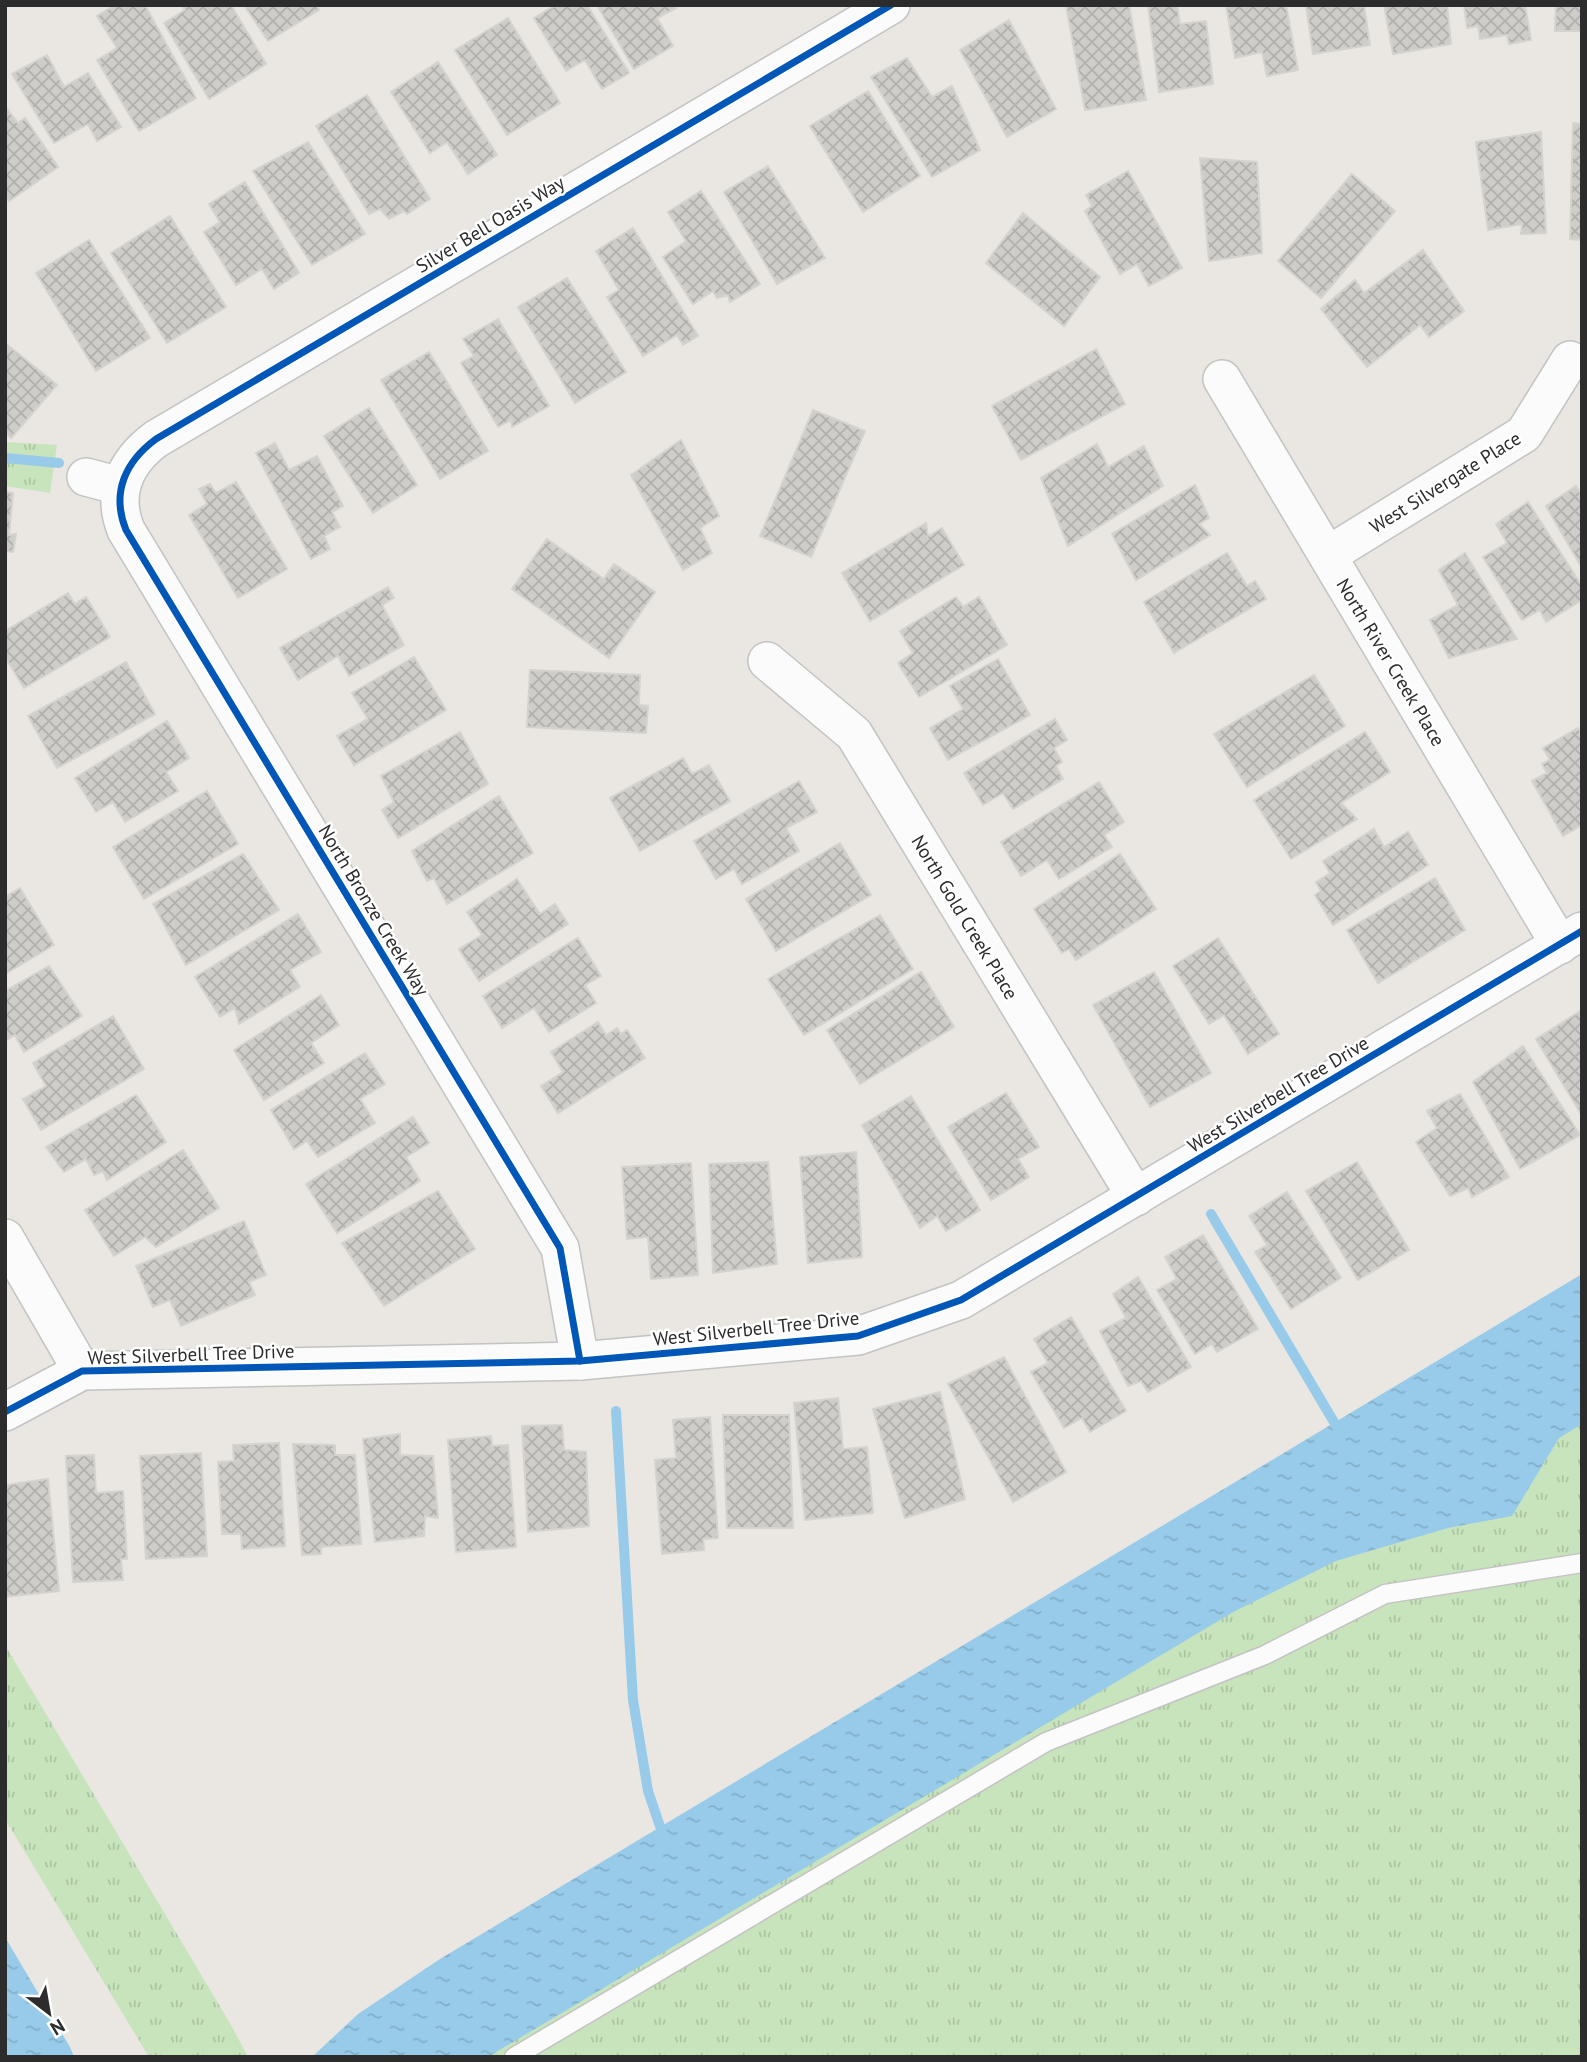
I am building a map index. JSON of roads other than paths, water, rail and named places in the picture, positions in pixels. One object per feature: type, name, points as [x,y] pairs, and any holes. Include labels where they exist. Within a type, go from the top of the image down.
[{"type":"street","name":"Silver Bell Oasis Way","points":[[103,481],[130,465],[156,439],[891,5]]},
{"type":"street","name":"West Silvergate Place","points":[[1328,555],[1524,433],[1570,360]]},
{"type":"street","name":"North River Creek Place","points":[[1222,379],[1328,555],[1571,938]]},
{"type":"street","name":"North Bronze Creek Way","points":[[103,481],[126,530],[560,1248],[580,1361]]},
{"type":"street","name":"North Gold Creek Place","points":[[767,661],[854,734],[1136,1197]]},
{"type":"street","name":"West Silverbell Tree Drive","points":[[5,1412],[82,1371],[580,1361],[858,1336],[961,1300],[1571,938]]},
{"type":"street","points":[[5,1238],[82,1371]]},
{"type":"lane","points":[[514,2057],[1046,1742],[1265,1655],[1385,1594],[1582,1563]]},
{"type":"water","points":[[1582,1274],[1582,1424],[1559,1438],[1512,1516],[1448,1528],[1336,1561],[1235,1611],[488,2057],[312,2057],[358,2014],[440,1959]]},
{"type":"water","points":[[5,1937],[70,2047],[74,2057],[5,2057]]},
{"type":"waterway","points":[[5,458],[59,463]]},
{"type":"waterway","points":[[1211,1214],[1341,1434]]},
{"type":"waterway","points":[[616,1411],[633,1700],[648,1791],[664,1838]]}]
